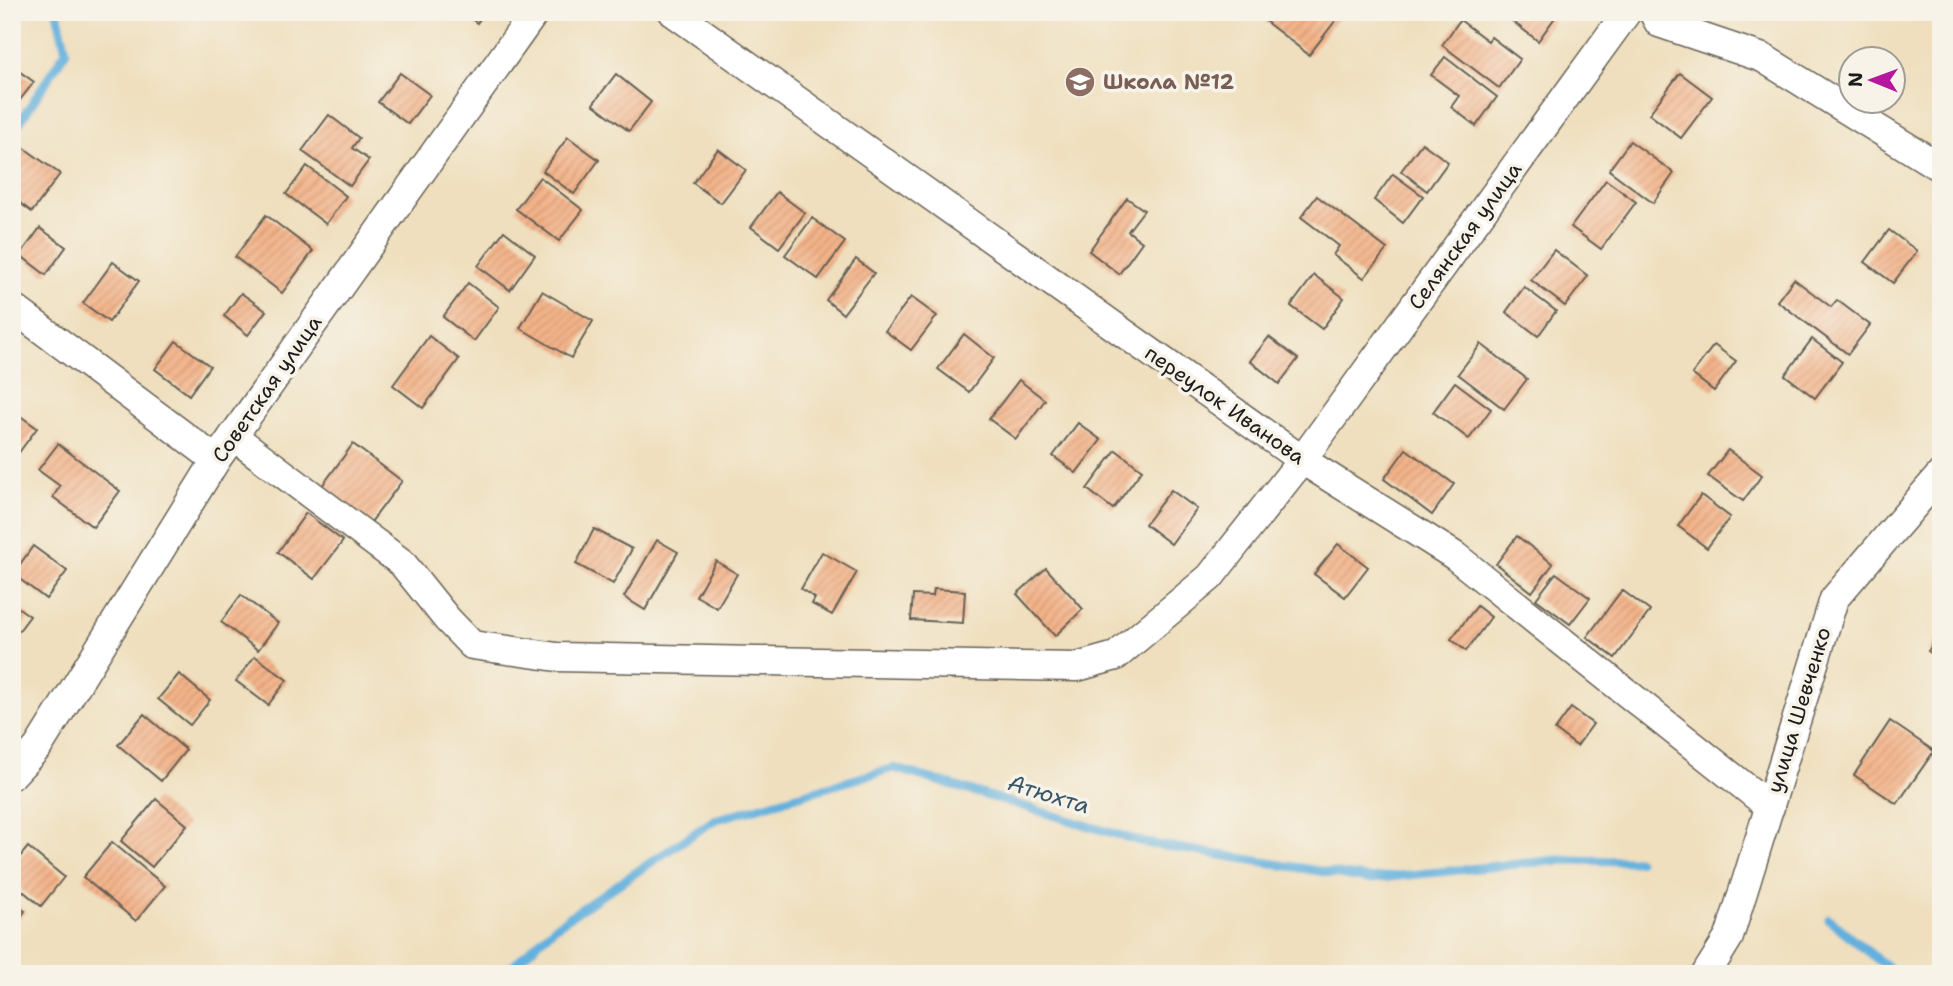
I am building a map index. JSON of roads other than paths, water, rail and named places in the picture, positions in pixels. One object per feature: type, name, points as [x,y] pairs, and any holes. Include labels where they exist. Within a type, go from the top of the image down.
[{"type":"street","name":"Советская улица","points":[[12,775],[38,747],[216,460],[535,12]]},
{"type":"street","name":"переулок Иванова","points":[[673,12],[1302,460],[1455,556],[1770,807]]},
{"type":"street","name":"Селянская улица","points":[[233,436],[401,563],[447,620],[472,645],[557,657],[1077,667],[1116,656],[1210,577],[1302,460],[1627,12]]},
{"type":"street","points":[[1653,12],[1659,23],[1763,58],[1941,168]]},
{"type":"street","points":[[12,307],[216,460]]},
{"type":"street","name":"улица Шевченко","points":[[1706,974],[1729,937],[1834,599],[1941,474]]},
{"type":"waterway","points":[[12,134],[66,51],[57,12]]},
{"type":"waterway","name":"Атюхта","points":[[504,974],[556,926],[714,820],[894,768],[1146,843],[1369,879],[1558,860],[1638,861]]},
{"type":"waterway","name":"Атюхта","points":[[1829,919],[1895,974]]},
{"type":"place","name":"Школа №12","points":[[1080,82]]}]
